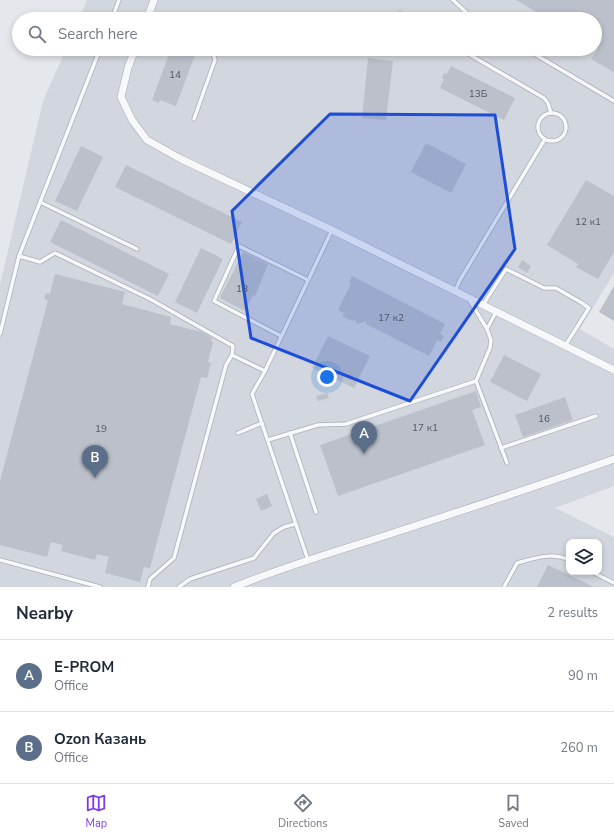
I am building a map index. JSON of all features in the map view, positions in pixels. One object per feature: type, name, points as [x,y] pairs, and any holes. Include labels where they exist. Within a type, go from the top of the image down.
[{"type":"street","points":[[150,12],[154,0]]},
{"type":"street","points":[[132,56],[121,97],[132,120],[147,140],[188,162],[332,230],[482,306],[614,370]]},
{"type":"street","points":[[234,587],[308,560],[537,486],[614,459]]},
{"type":"lane","points":[[115,12],[119,0]]},
{"type":"lane","points":[[453,0],[466,12]]},
{"type":"lane","points":[[0,334],[19,256],[97,56]]},
{"type":"lane","points":[[194,118],[215,60],[214,56]]},
{"type":"lane","points":[[472,56],[544,98],[548,103],[551,113]]},
{"type":"lane","points":[[538,56],[614,101]]},
{"type":"lane","points":[[551,113],[558,114],[564,119],[566,126],[565,134],[560,139],[552,141],[545,139],[540,134],[538,128],[540,121],[544,116],[551,113]]},
{"type":"lane","points":[[455,292],[464,273],[545,139]]},
{"type":"lane","points":[[40,202],[137,249]]},
{"type":"lane","points":[[308,560],[252,394],[265,371],[332,230]]},
{"type":"lane","points":[[281,336],[214,301],[239,246],[308,280]]},
{"type":"lane","points":[[19,256],[40,262],[55,253],[150,299],[232,346],[232,355],[226,366],[174,558],[150,579],[148,587]]},
{"type":"lane","points":[[482,306],[506,269],[544,288],[556,288],[589,308],[566,346]]},
{"type":"lane","points":[[470,300],[488,329],[491,340],[490,348],[476,381],[506,463]]},
{"type":"lane","points":[[488,329],[496,312]]},
{"type":"lane","points":[[232,355],[265,371]]},
{"type":"lane","points":[[268,440],[318,425],[346,424],[476,381]]},
{"type":"lane","points":[[501,448],[596,416]]},
{"type":"lane","points":[[238,433],[262,424]]},
{"type":"lane","points":[[290,433],[316,512]]},
{"type":"lane","points":[[179,587],[190,579],[254,558],[274,533],[284,527],[295,524]]},
{"type":"lane","points":[[504,587],[517,563],[545,555],[566,558]]},
{"type":"lane","points":[[0,560],[100,587]]},
{"type":"lane","points":[[598,575],[614,583]]},
{"type":"highlighted area","points":[[330,114],[495,115],[515,249],[410,401],[251,338],[232,211]]},
{"type":"shaded area","points":[[87,0],[614,0],[614,273],[580,329],[614,349],[614,486],[555,508],[614,537],[614,587],[0,587],[0,285],[43,101],[63,56],[602,56],[602,12],[82,12]]},
{"type":"building","points":[[516,0],[614,0],[614,72],[591,59],[593,56],[602,56],[602,12],[536,12]]},
{"type":"building","points":[[168,56],[194,56],[176,106],[160,100],[159,103],[152,100]]},
{"type":"building","points":[[368,58],[393,61],[386,120],[362,118]]},
{"type":"building","points":[[451,66],[515,98],[504,120],[440,88],[444,79],[442,78],[444,73],[447,74]]},
{"type":"building","points":[[426,143],[466,164],[451,193],[411,172]]},
{"type":"building","points":[[81,146],[103,157],[77,211],[55,201]]},
{"type":"building","points":[[126,165],[242,222],[231,244],[115,187]]},
{"type":"building","points":[[586,180],[614,196],[614,252],[598,279],[576,267],[578,264],[547,245]]},
{"type":"building","points":[[61,220],[169,274],[158,296],[50,242]]},
{"type":"building","points":[[201,248],[223,259],[197,313],[175,302]]},
{"type":"building","points":[[243,252],[268,264],[255,296],[253,295],[245,311],[220,298]]},
{"type":"building","points":[[522,260],[531,266],[527,273],[518,267]]},
{"type":"building","points":[[55,274],[125,292],[122,304],[171,317],[170,324],[202,332],[212,338],[211,341],[213,342],[208,362],[211,363],[207,378],[201,377],[150,568],[144,567],[140,582],[105,573],[109,557],[97,554],[95,560],[61,551],[63,545],[51,542],[47,557],[0,545],[0,481],[48,300],[44,299],[46,293],[50,294]]},
{"type":"building","points":[[352,276],[445,324],[440,334],[444,336],[441,342],[437,340],[429,356],[366,324],[367,321],[357,324],[355,320],[352,321],[342,316],[344,313],[338,310],[351,284],[349,282]]},
{"type":"building","points":[[614,286],[614,321],[599,312]]},
{"type":"building","points":[[328,336],[370,356],[354,388],[312,368]]},
{"type":"building","points":[[504,355],[541,374],[527,401],[490,382]]},
{"type":"building","points":[[476,391],[481,407],[472,410],[485,445],[338,496],[320,445]]},
{"type":"building","points":[[327,393],[329,398],[318,401],[316,396]]},
{"type":"building","points":[[565,397],[573,420],[523,437],[515,415]]},
{"type":"building","points":[[267,494],[272,506],[261,511],[256,499]]},
{"type":"building","points":[[548,565],[566,574],[566,575],[594,587],[537,587]]},
{"type":"place","name":"E-PROM","points":[[364,454]]},
{"type":"place","name":"Ozon Казань","points":[[95,478]]}]
